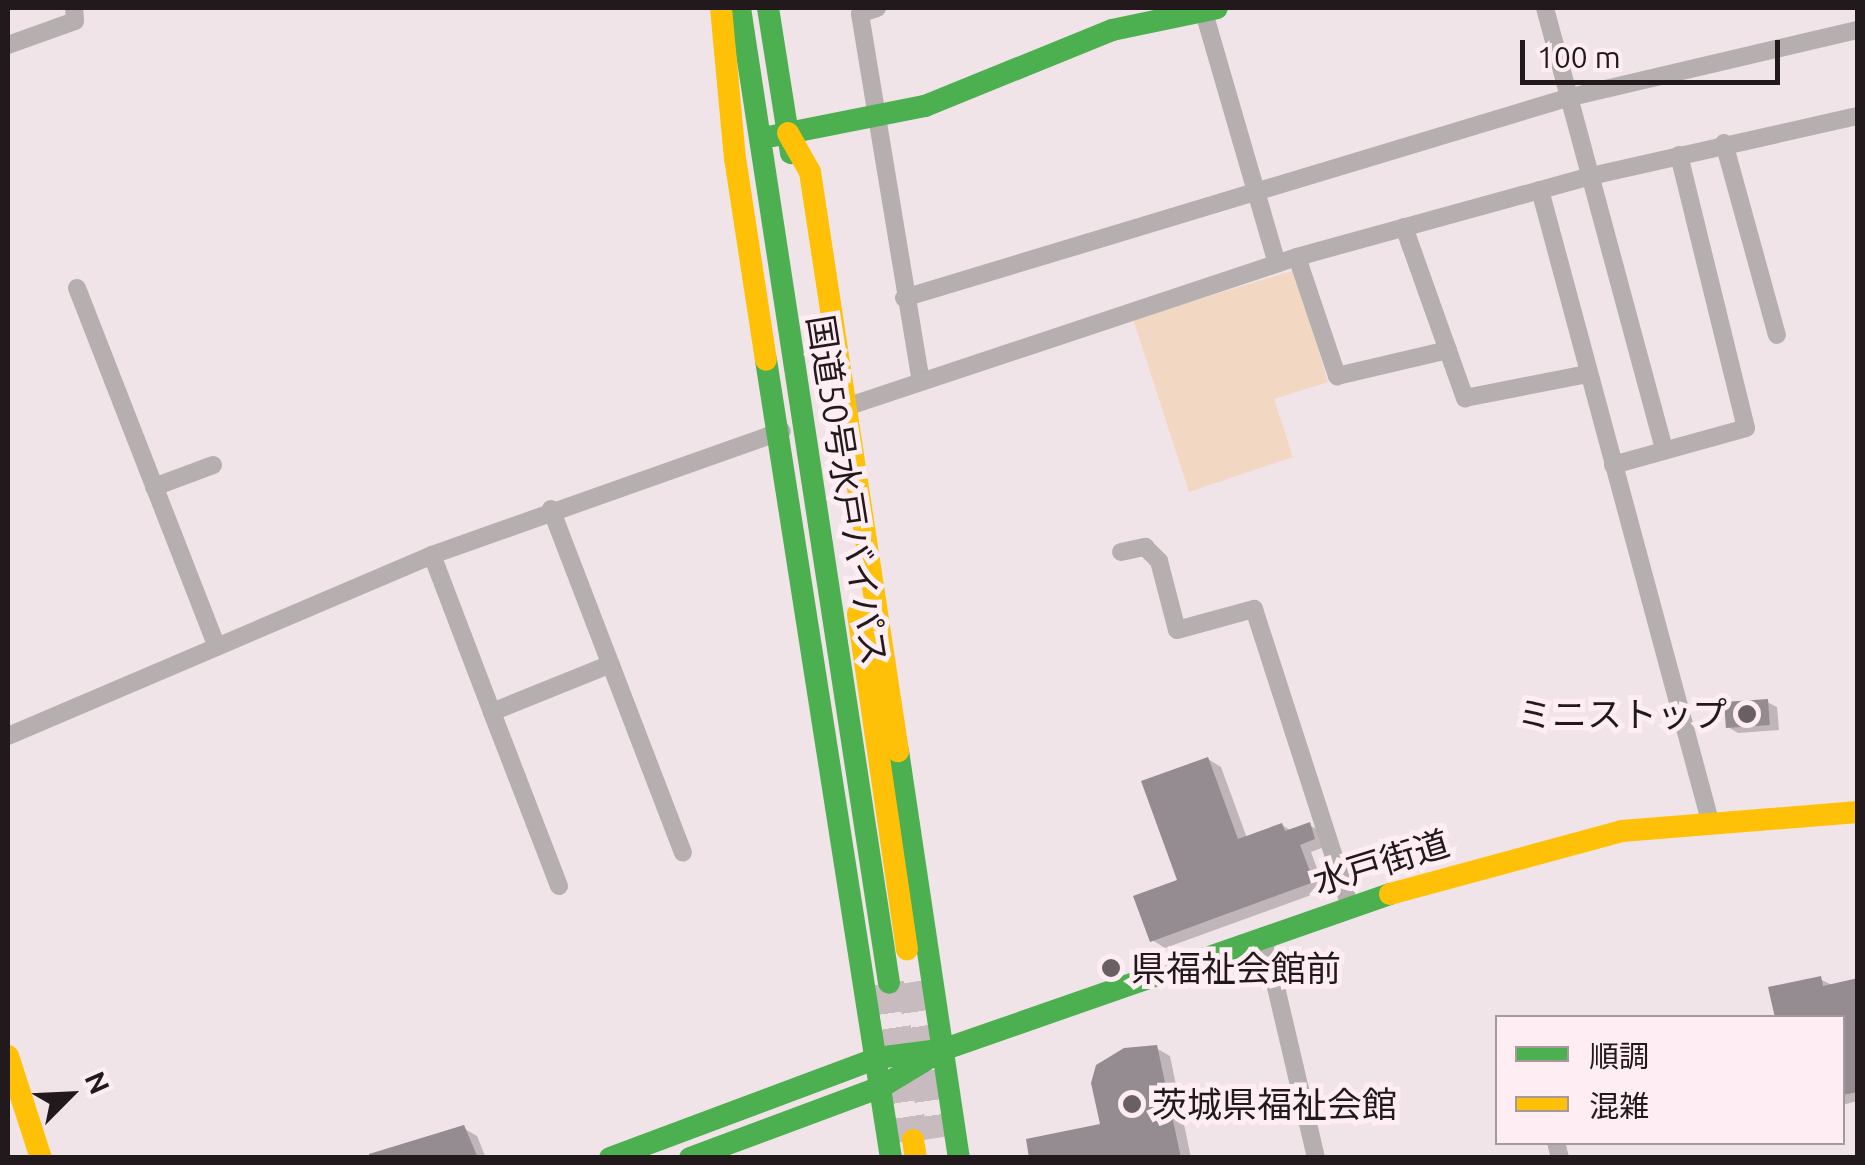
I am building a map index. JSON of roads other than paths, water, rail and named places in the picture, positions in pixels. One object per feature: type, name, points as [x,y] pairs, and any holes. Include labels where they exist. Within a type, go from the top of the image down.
[{"type":"main road","points":[[721,8],[735,158],[782,430],[891,1158]]},
{"type":"main road","name":"国道50号水戸バイパス","points":[[740,8],[900,982],[788,133],[768,8]]},
{"type":"main road","points":[[735,158],[760,138],[878,118],[945,99],[1146,14],[1210,8]]},
{"type":"main road","points":[[788,133],[810,172],[959,1158]]},
{"type":"main road","name":"水戸街道","points":[[690,1158],[881,1087],[942,1050],[1350,906],[1589,839],[1710,821],[1858,812]]},
{"type":"main road","name":"水戸街道","points":[[610,1158],[876,1058],[942,1050]]},
{"type":"main road","points":[[8,1056],[41,1158]]},
{"type":"street","points":[[8,45],[76,21],[74,8]]},
{"type":"street","points":[[877,8],[860,14],[920,378]]},
{"type":"street","points":[[1210,8],[1277,264]]},
{"type":"street","points":[[1545,8],[1664,449]]},
{"type":"street","points":[[904,298],[1255,188],[1567,98],[1858,30]]},
{"type":"street","points":[[846,407],[920,378],[1298,256],[1590,176],[1858,116]]},
{"type":"street","points":[[1724,144],[1776,335]]},
{"type":"street","points":[[1613,464],[1746,428],[1679,155]]},
{"type":"street","points":[[1540,190],[1710,821]]},
{"type":"street","points":[[1404,228],[1465,398],[1587,374]]},
{"type":"street","points":[[1298,256],[1337,376],[1448,350]]},
{"type":"street","points":[[76,288],[217,647]]},
{"type":"street","points":[[8,736],[432,555],[551,509],[782,430]]},
{"type":"street","points":[[154,487],[212,465]]},
{"type":"street","points":[[551,509],[684,853]]},
{"type":"street","points":[[1121,552],[1145,547],[1159,561],[1177,630],[1254,610],[1350,906]]},
{"type":"street","points":[[432,555],[559,886]]},
{"type":"street","points":[[492,712],[611,664]]},
{"type":"street","points":[[1264,936],[1316,1158]]},
{"type":"tunnel","points":[[912,982],[935,1138]]},
{"type":"tunnel","points":[[889,983],[913,1140]]},
{"type":"place","name":"ミニストップ","points":[[1747,714]]},
{"type":"place","name":"県福祉会館前","points":[[1111,968]]},
{"type":"place","name":"茨城県福祉会館","points":[[1132,1104]]}]
